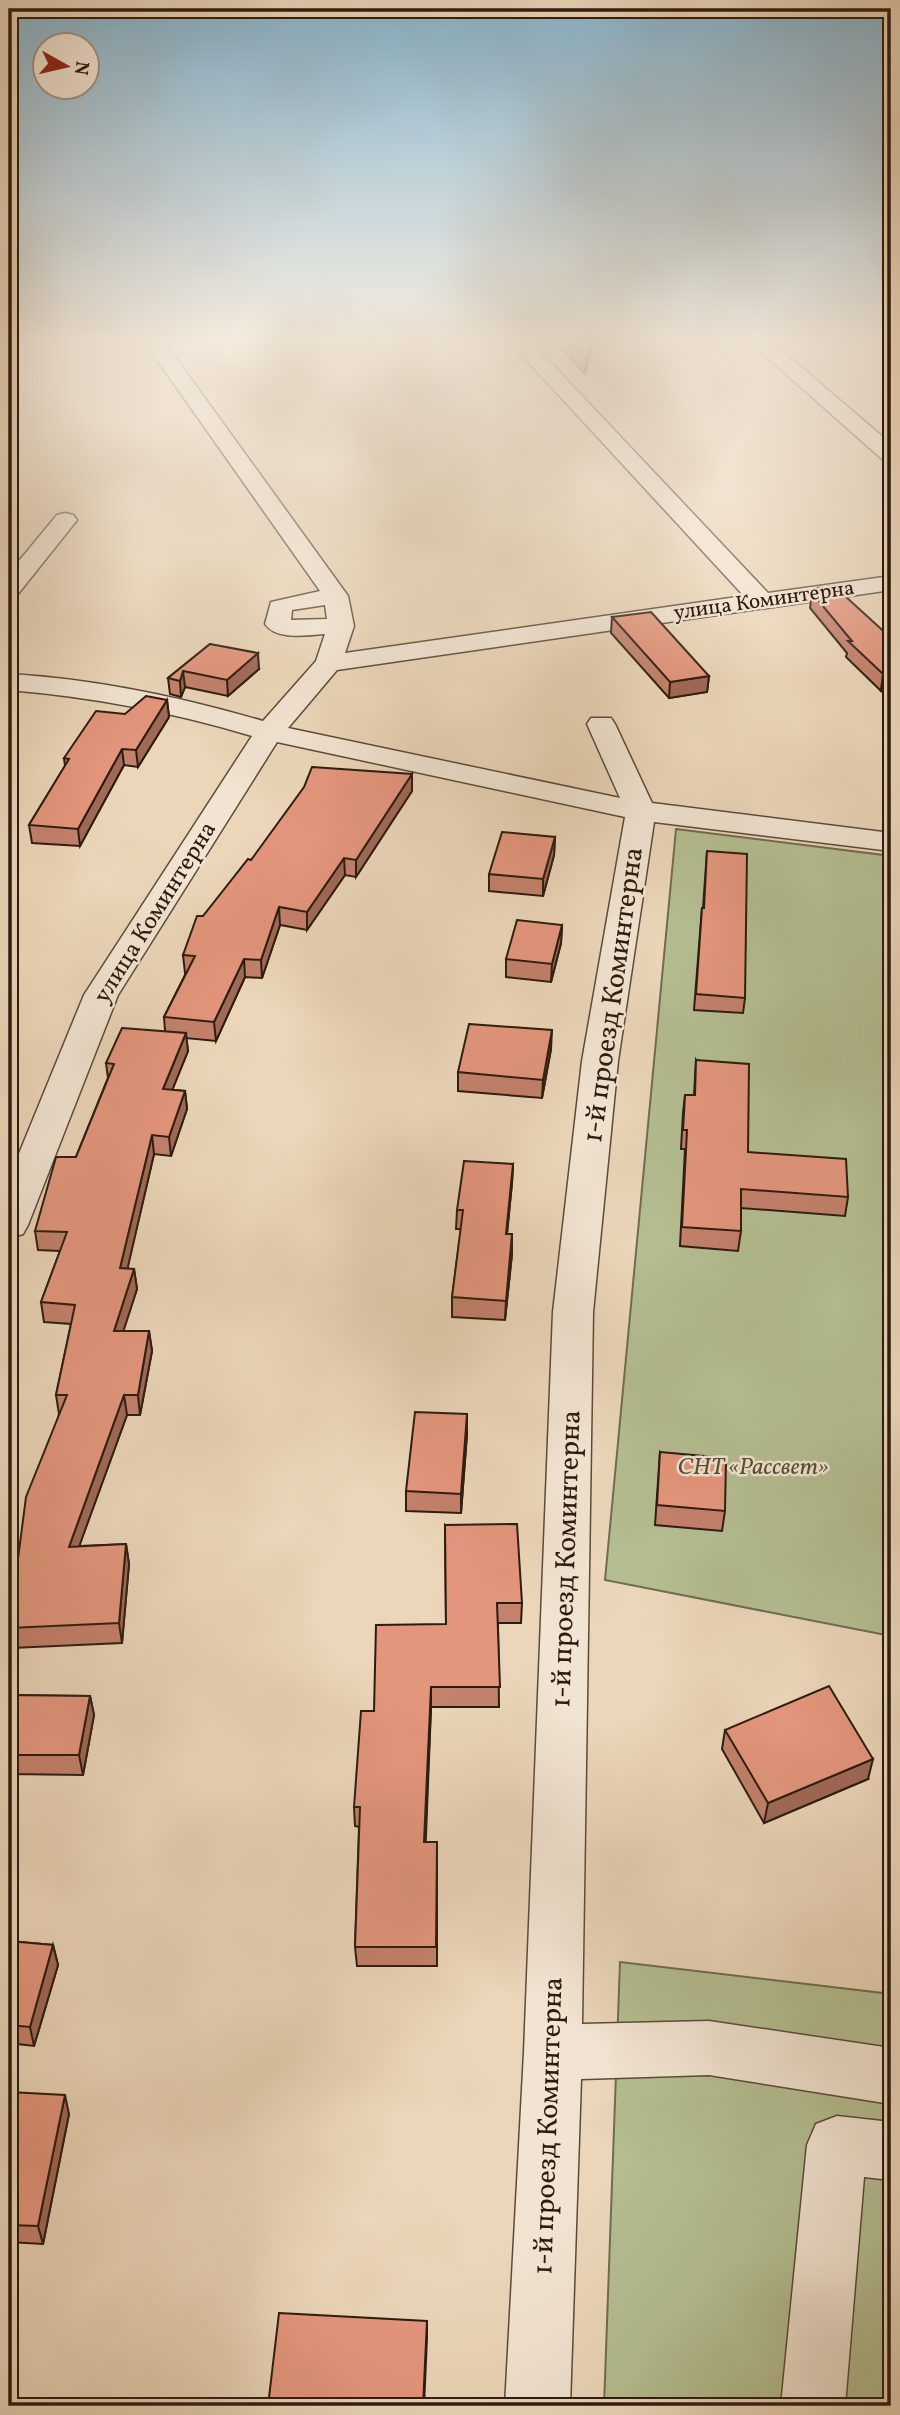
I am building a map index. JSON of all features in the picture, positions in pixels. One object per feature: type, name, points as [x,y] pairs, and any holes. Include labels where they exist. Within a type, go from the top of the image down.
[{"type":"street","points":[[236,456],[336,596],[285,604],[280,607],[278,624],[288,628],[341,626]]},
{"type":"street","points":[[626,456],[762,601]]},
{"type":"street","points":[[9,589],[65,520]]},
{"type":"street","name":"улица Коминтерна","points":[[329,663],[762,601],[880,591]]},
{"type":"street","name":"улица Коминтерна","points":[[9,1225],[101,996],[269,732],[329,663],[341,626],[336,596]]},
{"type":"street","points":[[9,682],[50,685],[189,708],[269,732],[640,811],[891,842]]},
{"type":"street","points":[[601,724],[640,811]]},
{"type":"street","name":"1-й проезд Коминтерна","points":[[538,2406],[553,2052],[573,1312],[600,1061],[640,811]]},
{"type":"street","points":[[553,2052],[709,2048],[891,2076]]},
{"type":"street","points":[[813,2406],[837,2145],[891,2151]]},
{"type":"green space","name":"СНТ «Рассвет»","points":[[676,829],[891,856],[891,1636],[605,1580]]},
{"type":"green space","points":[[620,1962],[891,1994],[891,2406],[604,2406]]},
{"type":"building","points":[[834,586],[891,638],[891,673],[883,674],[848,641],[852,641],[812,593],[817,588]]},
{"type":"building","points":[[651,612],[709,676],[670,682],[612,617]]},
{"type":"building","points":[[210,644],[258,653],[227,680],[183,671],[180,681],[168,678]]},
{"type":"building","points":[[146,696],[167,700],[136,750],[122,749],[78,829],[29,825],[69,759],[64,758],[96,711],[125,714]]},
{"type":"building","points":[[312,767],[412,774],[356,860],[344,858],[307,912],[279,907],[261,960],[244,959],[214,1022],[164,1017],[195,956],[183,955],[197,916],[203,916],[248,859],[251,860],[304,787]]},
{"type":"building","points":[[502,832],[555,837],[543,879],[489,874]]},
{"type":"building","points":[[707,851],[747,854],[745,998],[696,994]]},
{"type":"building","points":[[517,920],[562,925],[552,964],[506,959]]},
{"type":"building","points":[[469,1024],[552,1030],[543,1080],[458,1072]]},
{"type":"building","points":[[122,1028],[186,1033],[163,1089],[185,1091],[169,1137],[152,1135],[120,1268],[134,1269],[114,1331],[149,1331],[138,1395],[124,1395],[69,1547],[126,1544],[119,1623],[9,1628],[26,1497],[67,1395],[56,1395],[75,1305],[41,1302],[67,1232],[35,1231],[56,1157],[76,1157],[114,1064],[106,1063]]},
{"type":"building","points":[[696,1060],[749,1064],[748,1152],[846,1159],[848,1197],[741,1189],[741,1231],[682,1227],[687,1130],[683,1130],[685,1095],[695,1095]]},
{"type":"building","points":[[464,1161],[513,1164],[506,1234],[512,1234],[506,1301],[452,1297],[463,1210],[457,1210]]},
{"type":"building","points":[[415,1412],[467,1414],[461,1494],[406,1491]]},
{"type":"building","points":[[660,1452],[726,1458],[725,1511],[657,1505]]},
{"type":"building","points":[[517,1524],[522,1603],[497,1603],[500,1687],[431,1687],[424,1842],[437,1842],[436,1947],[355,1947],[360,1807],[354,1807],[361,1711],[374,1711],[376,1625],[446,1624],[445,1525]]},
{"type":"building","points":[[829,1686],[873,1759],[768,1803],[725,1730]]},
{"type":"building","points":[[9,1695],[90,1696],[79,1755],[9,1755]]},
{"type":"building","points":[[9,1941],[53,1945],[30,2027],[9,2025]]},
{"type":"building","points":[[9,2092],[65,2095],[38,2226],[9,2225]]},
{"type":"building","points":[[279,2313],[427,2321],[423,2406],[268,2406]]}]
